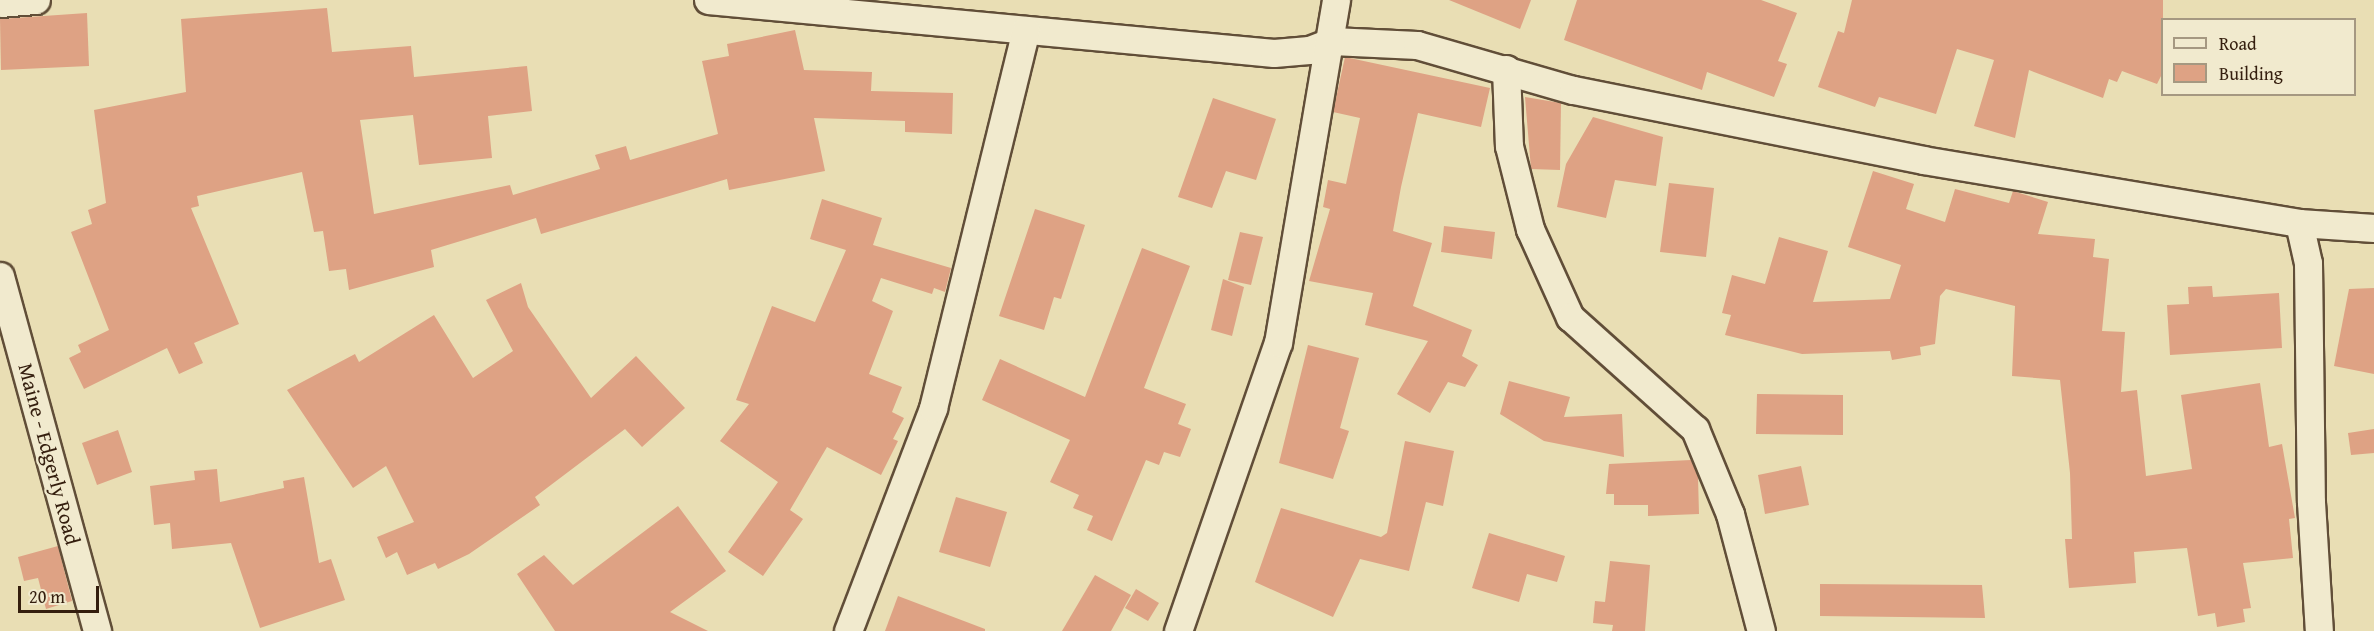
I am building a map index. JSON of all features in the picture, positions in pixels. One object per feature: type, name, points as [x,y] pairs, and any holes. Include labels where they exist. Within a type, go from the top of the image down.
[{"type":"street","points":[[0,3],[36,0]]},
{"type":"street","points":[[708,0],[1274,53],[1309,50],[1332,41],[1417,45],[1573,90],[1923,160],[2299,223],[2374,228]]},
{"type":"street","points":[[1178,631],[1278,343],[1332,41],[1336,0]]},
{"type":"street","points":[[848,631],[933,408],[1026,30]]},
{"type":"street","points":[[1506,69],[1509,146],[1540,251],[1570,316],[1695,429],[1730,514],[1761,631]]},
{"type":"street","points":[[2299,223],[2308,263],[2311,501],[2319,631]]},
{"type":"street","name":"Maine - Edgerly Road","points":[[0,276],[97,631]]},
{"type":"building","points":[[1449,0],[1531,0],[1520,29]]},
{"type":"building","points":[[1577,0],[1761,0],[1797,13],[1778,61],[1787,64],[1774,97],[1707,72],[1702,90],[1564,40]]},
{"type":"building","points":[[1852,0],[2163,0],[2161,76],[2157,84],[2122,71],[2117,82],[2109,79],[2103,98],[2029,70],[2015,138],[1974,126],[1994,60],[1957,49],[1936,114],[1879,97],[1875,107],[1818,87],[1838,31],[1844,33]]},
{"type":"building","points":[[327,8],[332,52],[411,46],[414,77],[527,66],[532,111],[488,116],[492,158],[419,165],[413,115],[360,120],[374,214],[510,185],[513,195],[600,169],[595,155],[626,146],[630,160],[718,134],[702,61],[729,56],[727,44],[795,30],[804,70],[872,72],[871,91],[953,93],[952,134],[905,132],[905,121],[814,118],[825,171],[729,190],[727,179],[541,234],[536,218],[431,250],[434,267],[349,290],[346,269],[329,271],[323,231],[314,232],[302,172],[197,196],[199,206],[191,208],[239,324],[194,343],[203,363],[179,374],[167,348],[84,389],[69,358],[81,352],[78,345],[109,330],[71,232],[92,224],[88,210],[106,203],[94,110],[186,92],[181,19]]},
{"type":"building","points":[[87,13],[89,66],[1,70],[0,19]]},
{"type":"building","points":[[1345,57],[1490,88],[1481,127],[1418,113],[1401,187],[1393,231],[1432,243],[1413,306],[1472,330],[1462,356],[1478,365],[1465,387],[1448,382],[1430,413],[1397,394],[1428,341],[1365,325],[1373,293],[1309,281],[1330,209],[1323,207],[1328,180],[1346,184],[1360,118],[1333,112]]},
{"type":"building","points":[[1525,97],[1561,103],[1560,170],[1531,169]]},
{"type":"building","points":[[1213,98],[1276,119],[1256,180],[1226,171],[1212,208],[1178,197]]},
{"type":"building","points":[[1593,117],[1663,137],[1656,186],[1615,180],[1606,218],[1557,207],[1566,164]]},
{"type":"building","points":[[1873,171],[1914,184],[1906,209],[1945,222],[1955,189],[2009,203],[2013,191],[2048,202],[2038,234],[2095,239],[2093,257],[2109,259],[2102,331],[2125,332],[2121,392],[2137,390],[2146,476],[2192,469],[2181,395],[2260,383],[2269,447],[2282,444],[2295,518],[2289,519],[2293,558],[2243,563],[2251,608],[2243,609],[2245,622],[2217,627],[2215,613],[2198,616],[2187,548],[2134,552],[2136,583],[2069,588],[2065,539],[2072,539],[2070,473],[2060,380],[2012,376],[2015,306],[1946,289],[1940,296],[1935,344],[1920,347],[1921,355],[1892,360],[1890,351],[1802,354],[1725,335],[1731,315],[1722,313],[1732,275],[1765,284],[1779,237],[1828,251],[1813,302],[1890,299],[1901,265],[1848,247]]},
{"type":"building","points":[[1669,183],[1714,188],[1706,257],[1660,252]]},
{"type":"building","points":[[822,199],[882,218],[873,245],[951,268],[945,292],[934,288],[932,294],[881,278],[872,301],[893,311],[869,374],[902,387],[892,412],[904,418],[893,439],[898,441],[881,475],[827,447],[790,510],[803,519],[763,576],[728,552],[778,482],[720,441],[749,404],[736,400],[772,306],[815,322],[846,250],[810,239]]},
{"type":"building","points":[[1035,209],[1085,225],[1061,299],[1054,297],[1044,330],[999,316]]},
{"type":"building","points":[[1444,226],[1495,232],[1492,259],[1441,252]]},
{"type":"building","points":[[1240,232],[1263,237],[1251,285],[1228,280]]},
{"type":"building","points":[[1142,248],[1190,266],[1144,388],[1186,404],[1178,424],[1191,429],[1180,457],[1164,452],[1159,465],[1146,460],[1112,541],[1087,530],[1093,516],[1073,508],[1079,495],[1050,482],[1070,440],[982,400],[1000,359],[1085,397]]},
{"type":"building","points":[[1223,279],[1244,287],[1232,336],[1211,330]]},
{"type":"building","points":[[521,283],[528,307],[591,398],[636,356],[685,408],[642,447],[625,429],[535,497],[540,505],[469,554],[438,569],[435,563],[407,575],[397,552],[386,558],[377,537],[414,522],[386,466],[353,488],[287,390],[355,354],[359,362],[434,315],[473,378],[513,351],[486,300]]},
{"type":"building","points":[[2212,286],[2213,297],[2279,293],[2282,348],[2170,355],[2167,305],[2189,304],[2188,287]]},
{"type":"building","points":[[2374,288],[2374,374],[2334,366],[2349,289]]},
{"type":"building","points":[[1308,345],[1359,358],[1340,428],[1349,431],[1333,479],[1279,463]]},
{"type":"building","points":[[1509,381],[1570,397],[1564,417],[1622,414],[1624,457],[1544,441],[1500,414]]},
{"type":"building","points":[[1757,394],[1843,395],[1843,435],[1756,434]]},
{"type":"building","points":[[2374,429],[2374,453],[2351,455],[2348,433]]},
{"type":"building","points":[[118,430],[132,472],[97,485],[82,443]]},
{"type":"building","points":[[1405,441],[1454,451],[1443,506],[1426,502],[1409,571],[1360,559],[1333,617],[1255,582],[1281,508],[1381,537],[1387,533]]},
{"type":"building","points":[[1691,460],[1698,477],[1699,514],[1648,516],[1648,505],[1614,505],[1614,494],[1606,494],[1609,464]]},
{"type":"building","points":[[1801,466],[1809,505],[1765,514],[1758,475]]},
{"type":"building","points":[[217,469],[220,502],[284,488],[283,481],[304,477],[319,563],[331,559],[345,600],[260,628],[231,543],[172,549],[170,523],[154,525],[150,486],[195,480],[194,471]]},
{"type":"building","points":[[956,497],[1007,512],[990,567],[939,552]]},
{"type":"building","points":[[678,506],[726,571],[670,612],[708,631],[555,631],[517,574],[544,555],[573,585]]},
{"type":"building","points":[[1489,533],[1565,556],[1557,582],[1527,574],[1519,602],[1472,588]]},
{"type":"building","points":[[58,546],[72,601],[46,609],[38,578],[24,581],[18,557]]},
{"type":"building","points":[[1610,561],[1650,565],[1645,631],[1612,631],[1613,625],[1593,623],[1595,601],[1605,602]]},
{"type":"building","points":[[1095,575],[1131,595],[1111,631],[1062,631]]},
{"type":"building","points":[[1820,584],[1982,585],[1985,618],[1820,616]]},
{"type":"building","points":[[1136,589],[1159,603],[1148,621],[1125,608]]},
{"type":"building","points":[[898,596],[985,629],[985,631],[885,631]]}]
